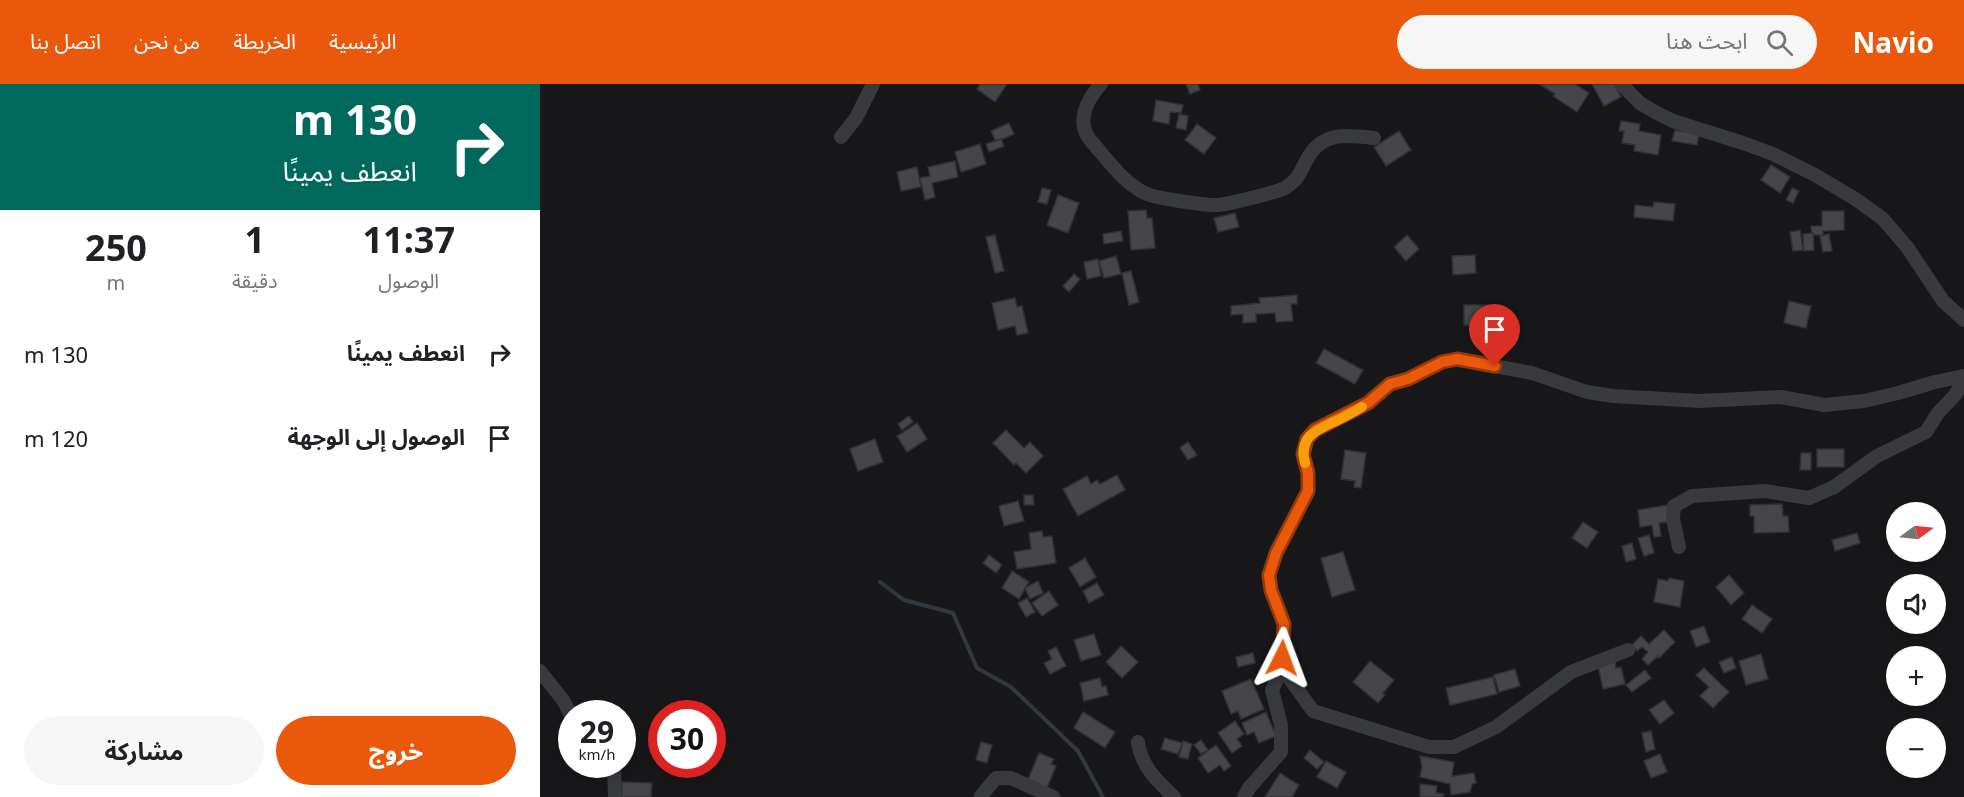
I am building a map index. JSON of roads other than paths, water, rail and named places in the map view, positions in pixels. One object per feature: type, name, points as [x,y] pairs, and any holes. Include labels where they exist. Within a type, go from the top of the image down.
[{"type":"street","points":[[842,137],[873,84]]},
{"type":"street","points":[[1101,84],[1094,92],[1083,114],[1087,136],[1123,177],[1147,194],[1216,206],[1284,189],[1300,175],[1310,154],[1326,140],[1344,134],[1374,138]]},
{"type":"street","points":[[1621,84],[1640,104],[1673,121],[1773,154],[1857,200],[1883,219],[1907,247],[1943,301],[1964,320]]},
{"type":"street","points":[[1244,797],[1249,788],[1281,753],[1281,724],[1272,690],[1281,670],[1284,624],[1271,590],[1269,575],[1276,553],[1308,491],[1308,473],[1303,454],[1307,439],[1315,430],[1368,403],[1390,384],[1408,379],[1442,362],[1457,359],[1532,373],[1587,392],[1613,396],[1700,400],[1781,397],[1824,405],[1864,401],[1935,381],[1964,378]]},
{"type":"street","points":[[1679,547],[1673,519],[1674,506],[1692,496],[1765,491],[1809,498],[1834,487],[1877,456],[1926,432],[1938,413],[1955,395],[1964,378]]},
{"type":"street","points":[[1281,670],[1313,711],[1429,747],[1454,747],[1496,727],[1571,672],[1629,650]]},
{"type":"street","points":[[540,671],[563,700]]},
{"type":"street","points":[[1138,742],[1139,752],[1149,773],[1174,797]]},
{"type":"street","points":[[615,778],[615,797]]},
{"type":"street","points":[[981,796],[996,778],[1011,778],[1053,797]]},
{"type":"waterway","points":[[880,582],[904,600],[953,613],[977,668],[1011,687],[1078,751],[1103,797]]}]
